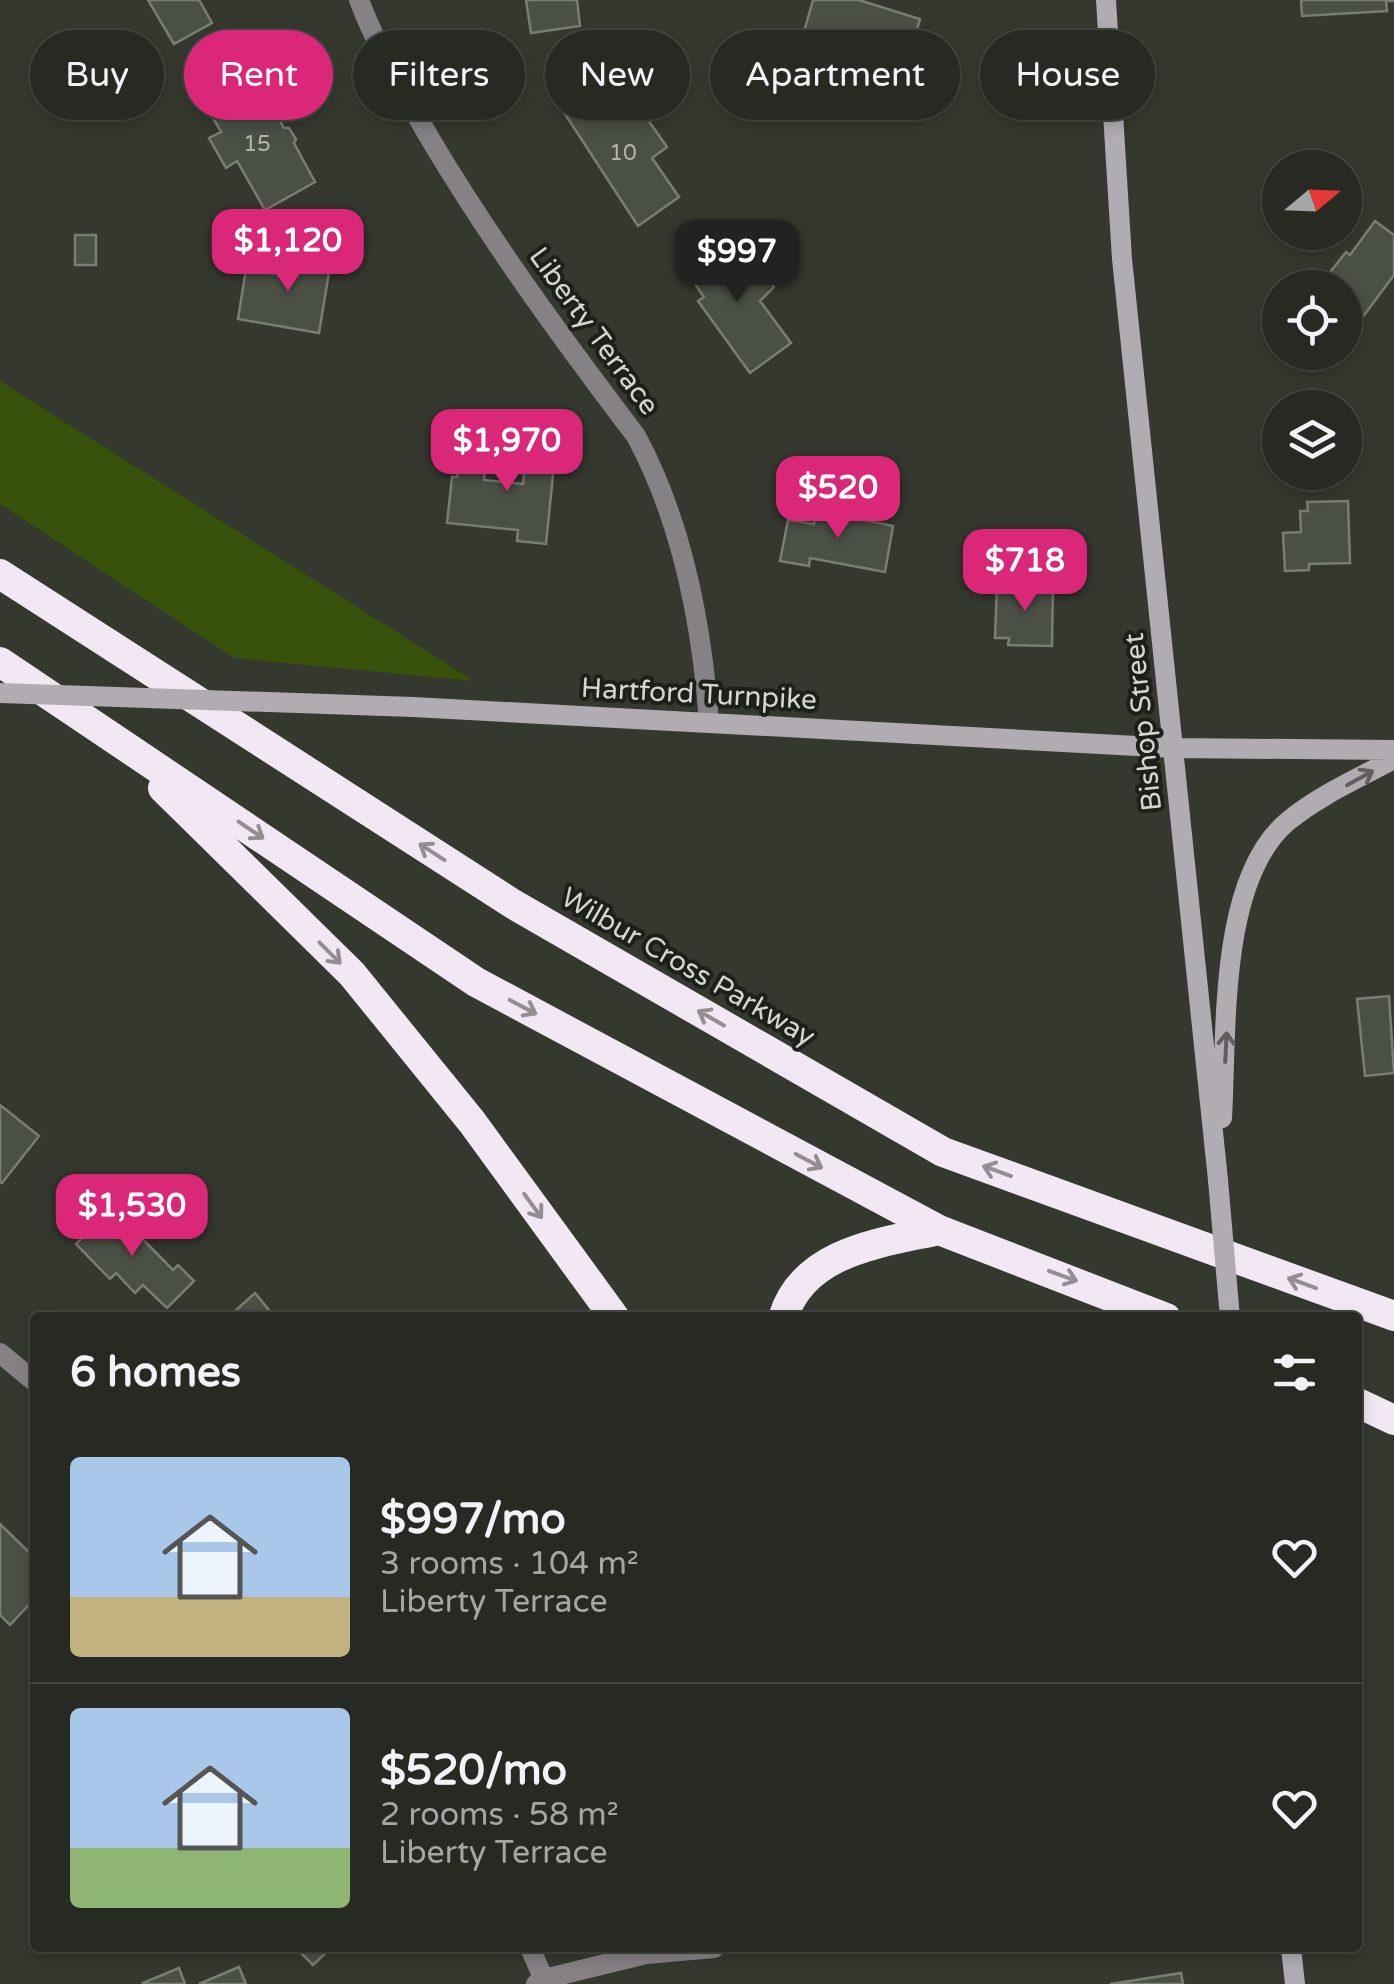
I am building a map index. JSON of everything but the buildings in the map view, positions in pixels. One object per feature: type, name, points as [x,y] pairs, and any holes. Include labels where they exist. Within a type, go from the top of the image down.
[{"type":"highway","name":"Wilbur Cross Parkway","points":[[0,574],[512,904],[943,1152],[1394,1316]]},
{"type":"highway","points":[[0,662],[476,982],[938,1230],[1150,1312]]},
{"type":"highway","points":[[112,736],[352,974],[472,1122],[611,1312]]},
{"type":"highway","points":[[784,1312],[788,1298],[827,1260],[864,1246],[938,1230]]},
{"type":"highway","points":[[1362,1406],[1394,1420]]},
{"type":"main road","name":"Bishop Street","points":[[1106,0],[1122,259],[1229,1312]]},
{"type":"main road","name":"Hartford Turnpike","points":[[0,694],[413,707],[1174,748],[1394,750]]},
{"type":"main road","points":[[1218,1180],[1231,964],[1251,870],[1269,840],[1288,821],[1394,759]]},
{"type":"main road","points":[[1292,1952],[1296,1984]]},
{"type":"street","name":"Liberty Terrace","points":[[359,0],[409,102],[470,205],[636,436],[658,478],[699,630],[709,722]]},
{"type":"street","points":[[0,1353],[30,1378]]},
{"type":"street","points":[[531,1952],[542,1982],[646,1954],[669,1952]]},
{"type":"green space","points":[[0,381],[474,681],[234,658],[0,504]]}]
